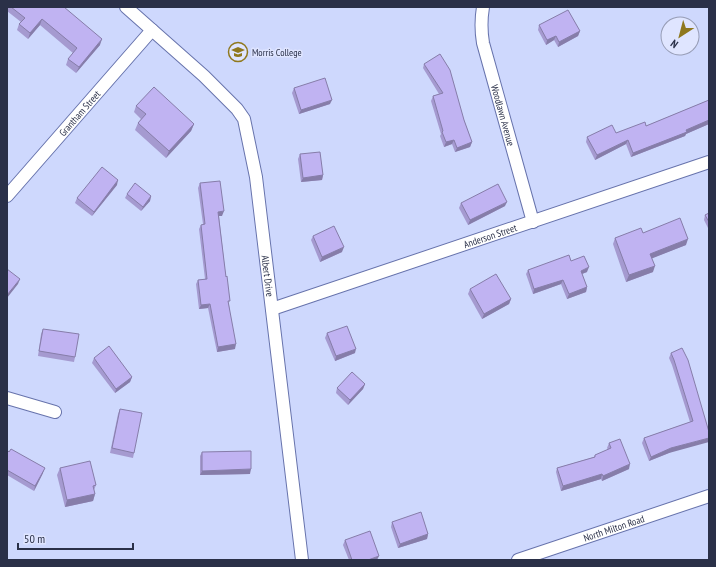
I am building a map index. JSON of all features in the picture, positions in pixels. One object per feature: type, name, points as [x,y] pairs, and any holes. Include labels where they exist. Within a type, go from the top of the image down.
[{"type":"street","name":"Albert Drive","points":[[126,7],[204,76],[244,119],[256,177],[302,560]]},
{"type":"street","name":"Woodlawn Avenue","points":[[483,7],[481,16],[483,43],[532,222]]},
{"type":"street","name":"Grantham Street","points":[[7,196],[152,30]]},
{"type":"street","name":"Anderson Street","points":[[272,309],[709,162]]},
{"type":"street","points":[[7,398],[55,412]]},
{"type":"street","name":"North Milton Road","points":[[518,560],[709,496]]},
{"type":"building","points":[[11,7],[64,7],[102,39],[79,67],[68,59],[77,48],[42,19],[30,33],[19,24],[25,18]]},
{"type":"building","points":[[568,10],[580,31],[559,42],[556,36],[547,40],[539,25]]},
{"type":"building","points":[[440,54],[450,70],[464,120],[472,142],[457,148],[454,140],[446,142],[442,132],[443,131],[433,96],[443,93],[424,64]]},
{"type":"building","points":[[325,78],[332,100],[301,110],[294,88]]},
{"type":"building","points":[[154,87],[194,124],[169,151],[138,123],[146,114],[136,106]]},
{"type":"building","points":[[709,100],[709,120],[686,130],[687,132],[633,153],[628,140],[597,155],[587,137],[612,125],[616,133],[645,122],[646,126]]},
{"type":"building","points":[[320,152],[323,175],[303,178],[300,154]]},
{"type":"building","points":[[102,167],[118,180],[94,212],[77,198]]},
{"type":"building","points":[[220,181],[224,211],[218,212],[230,301],[228,301],[236,344],[218,347],[210,304],[201,305],[198,280],[207,279],[201,225],[205,224],[200,183]]},
{"type":"building","points":[[135,183],[151,196],[143,207],[127,194]]},
{"type":"building","points":[[498,184],[507,202],[470,220],[461,203]]},
{"type":"building","points":[[709,213],[709,222],[705,215]]},
{"type":"building","points":[[680,218],[688,239],[650,254],[655,266],[629,275],[615,238],[641,228],[643,233]]},
{"type":"building","points":[[334,226],[344,247],[322,257],[313,236]]},
{"type":"building","points":[[569,255],[571,261],[584,256],[589,267],[581,271],[587,287],[569,294],[563,280],[534,289],[528,270]]},
{"type":"building","points":[[7,269],[20,279],[7,295]]},
{"type":"building","points":[[496,274],[511,299],[484,314],[470,289]]},
{"type":"building","points":[[347,326],[356,349],[336,356],[327,333]]},
{"type":"building","points":[[43,329],[79,334],[75,357],[39,351]]},
{"type":"building","points":[[109,346],[132,377],[116,389],[94,358]]},
{"type":"building","points":[[682,348],[688,360],[709,432],[709,438],[671,448],[651,457],[644,438],[693,421],[671,353]]},
{"type":"building","points":[[352,372],[365,384],[350,400],[337,388]]},
{"type":"building","points":[[120,409],[142,413],[134,453],[112,448]]},
{"type":"building","points":[[620,439],[630,464],[603,476],[602,474],[563,486],[557,468],[595,457],[595,455],[611,448],[609,443]]},
{"type":"building","points":[[11,449],[45,468],[35,486],[7,470],[7,450],[9,452]]},
{"type":"building","points":[[251,451],[251,469],[202,471],[202,452]]},
{"type":"building","points":[[90,461],[96,485],[93,486],[95,494],[67,500],[60,468]]},
{"type":"building","points":[[421,512],[428,534],[400,544],[392,522]]},
{"type":"building","points":[[370,531],[379,556],[368,560],[352,560],[345,540]]},
{"type":"place","name":"Morris College","points":[[238,52]]}]
